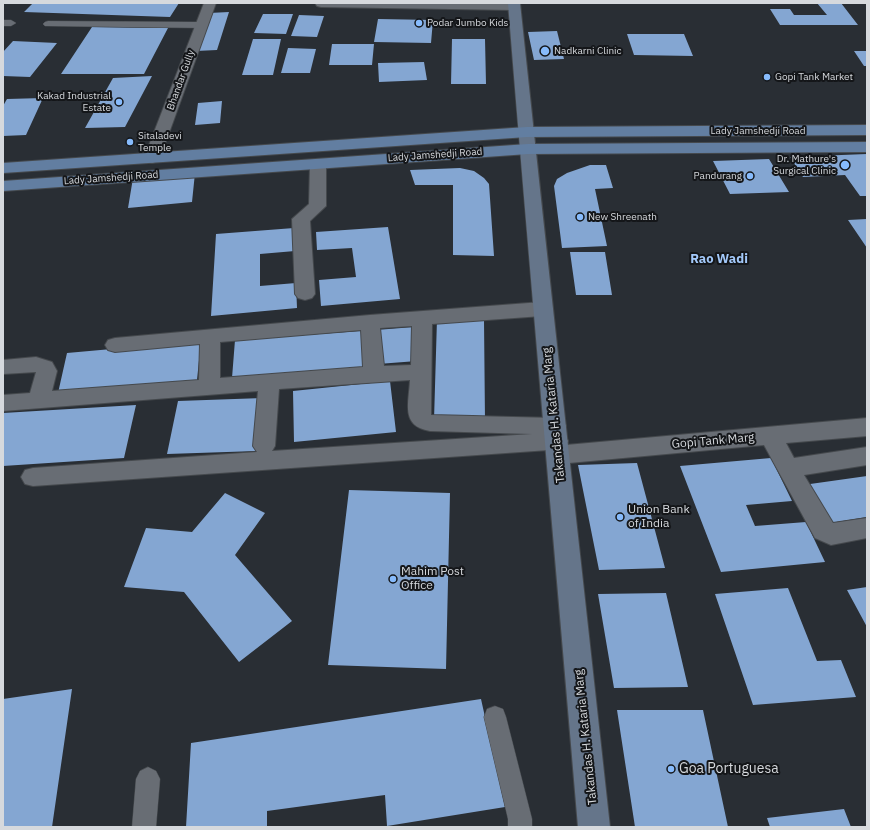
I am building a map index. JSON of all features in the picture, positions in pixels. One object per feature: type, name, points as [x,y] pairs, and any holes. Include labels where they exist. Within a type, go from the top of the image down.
[{"type":"main road","name":"Takandas H. Kataria Marg","points":[[514,4],[528,140],[542,309],[557,441],[594,827]]},
{"type":"main road","name":"Lady Jamshedji Road","points":[[3,168],[152,158],[528,140],[867,130]]},
{"type":"main road","name":"Lady Jamshedji Road","points":[[3,186],[318,164],[528,140],[867,147]]},
{"type":"street","name":"Bhandar Gully","points":[[152,158],[210,3]]},
{"type":"street","points":[[321,3],[514,4]]},
{"type":"street","points":[[305,294],[302,219],[317,206],[318,164]]},
{"type":"street","points":[[115,345],[370,322],[542,309]]},
{"type":"street","points":[[422,318],[420,418],[424,422],[557,441]]},
{"type":"street","points":[[370,322],[374,374]]},
{"type":"street","points":[[209,386],[210,336]]},
{"type":"street","points":[[3,367],[36,364],[45,367],[47,371],[38,400]]},
{"type":"street","points":[[3,403],[209,386],[421,372]]},
{"type":"street","points":[[264,446],[269,382]]},
{"type":"street","name":"Gopi Tank Marg","points":[[557,441],[770,436],[867,426]]},
{"type":"street","points":[[770,436],[827,533],[831,534],[867,528]]},
{"type":"street","points":[[33,477],[557,441]]},
{"type":"street","points":[[788,468],[867,456]]},
{"type":"lane","points":[[48,24],[201,25]]},
{"type":"lane","points":[[495,718],[520,819],[520,827]]},
{"type":"lane","points":[[144,827],[148,780]]},
{"type":"building","points":[[33,3],[179,3],[170,17],[24,12]]},
{"type":"building","points":[[817,3],[841,3],[858,25],[780,25],[770,9],[790,9],[794,15],[827,15]]},
{"type":"building","points":[[229,12],[217,50],[196,51],[209,13]]},
{"type":"building","points":[[263,14],[293,14],[286,34],[254,33]]},
{"type":"building","points":[[299,15],[324,16],[317,37],[291,36]]},
{"type":"building","points":[[378,19],[433,20],[431,43],[374,42]]},
{"type":"building","points":[[92,27],[168,28],[144,74],[61,74]]},
{"type":"building","points":[[557,31],[564,59],[534,60],[528,32]]},
{"type":"building","points":[[627,34],[684,34],[693,56],[634,55]]},
{"type":"building","points":[[253,39],[281,39],[273,75],[242,75]]},
{"type":"building","points":[[452,39],[485,39],[486,84],[451,84]]},
{"type":"building","points":[[13,41],[57,43],[30,77],[3,76],[3,52]]},
{"type":"building","points":[[332,44],[374,44],[372,65],[329,65]]},
{"type":"building","points":[[288,48],[316,49],[310,73],[281,73]]},
{"type":"building","points":[[854,51],[867,51],[867,66],[864,66]]},
{"type":"building","points":[[424,62],[427,80],[379,82],[378,63]]},
{"type":"building","name":"Kakad Industrial Estate","points":[[152,76],[125,127],[85,128],[113,78]]},
{"type":"building","points":[[43,98],[26,135],[3,136],[3,106],[7,99]]},
{"type":"building","points":[[222,101],[220,123],[195,125],[198,103]]},
{"type":"building","points":[[867,154],[867,196],[860,196],[845,175],[803,177],[790,157]]},
{"type":"building","name":"Pandurang","points":[[769,159],[789,192],[730,194],[713,161]]},
{"type":"building","name":"New Shreenath","points":[[590,165],[606,165],[613,188],[595,189],[607,246],[562,248],[554,186],[557,179],[567,173]]},
{"type":"building","points":[[460,168],[474,171],[484,178],[489,184],[494,256],[453,255],[453,185],[415,185],[410,170]]},
{"type":"building","points":[[195,173],[192,202],[128,208],[133,178]]},
{"type":"building","points":[[867,219],[867,248],[848,220]]},
{"type":"building","points":[[388,227],[400,299],[321,306],[319,280],[356,277],[352,248],[317,250],[316,232]]},
{"type":"building","points":[[294,228],[295,251],[260,254],[260,286],[296,283],[297,308],[211,316],[216,234]]},
{"type":"building","points":[[570,252],[605,252],[612,295],[576,295]]},
{"type":"building","points":[[437,319],[484,320],[485,421],[434,420]]},
{"type":"building","points":[[414,327],[417,361],[378,364],[376,330]]},
{"type":"building","points":[[361,331],[364,368],[232,378],[235,340]]},
{"type":"building","points":[[201,341],[197,380],[58,393],[67,353]]},
{"type":"building","points":[[390,381],[396,432],[294,442],[293,391]]},
{"type":"building","points":[[263,398],[257,451],[167,454],[178,401]]},
{"type":"building","points":[[136,405],[124,458],[3,466],[3,413]]},
{"type":"building","points":[[771,458],[792,501],[746,505],[755,526],[806,522],[825,562],[721,572],[680,466]]},
{"type":"building","name":"Union Bank of India","points":[[637,463],[665,568],[599,570],[578,465]]},
{"type":"building","points":[[867,476],[867,517],[824,524],[803,485]]},
{"type":"building","name":"Mahim Post Office","points":[[349,490],[450,493],[446,669],[328,665]]},
{"type":"building","points":[[225,493],[265,513],[235,555],[292,621],[239,662],[184,592],[124,587],[146,528],[192,532]]},
{"type":"building","points":[[867,587],[867,627],[847,590]]},
{"type":"building","points":[[788,588],[817,661],[841,660],[856,697],[753,705],[715,594]]},
{"type":"building","points":[[666,593],[688,687],[614,688],[598,594]]},
{"type":"building","points":[[72,689],[52,827],[3,827],[3,699]]},
{"type":"building","points":[[481,699],[505,807],[387,826],[385,795],[267,811],[267,827],[186,827],[191,743]]},
{"type":"building","name":"Goa Portuguesa","points":[[617,710],[703,710],[728,827],[635,827]]},
{"type":"building","points":[[844,809],[851,827],[770,827],[767,818]]},
{"type":"place","name":"Podar Jumbo Kids","points":[[419,23]]},
{"type":"place","name":"Nadkarni Clinic","points":[[545,51]]},
{"type":"place","name":"Gopi Tank Market","points":[[767,77]]},
{"type":"place","name":"Kakad Industrial Estate","points":[[119,102]]},
{"type":"place","name":"Sitaladevi Temple","points":[[130,142]]},
{"type":"place","name":"Dr. Mathure's Surgical Clinic","points":[[845,165]]},
{"type":"place","name":"Pandurang","points":[[750,176]]},
{"type":"place","name":"New Shreenath","points":[[580,217]]},
{"type":"place","name":"Union Bank of India","points":[[620,517]]},
{"type":"place","name":"Mahim Post Office","points":[[393,579]]},
{"type":"place","name":"Goa Portuguesa","points":[[671,769]]},
{"type":"district","name":"Rao Wadi","points":[[719,259]]}]
